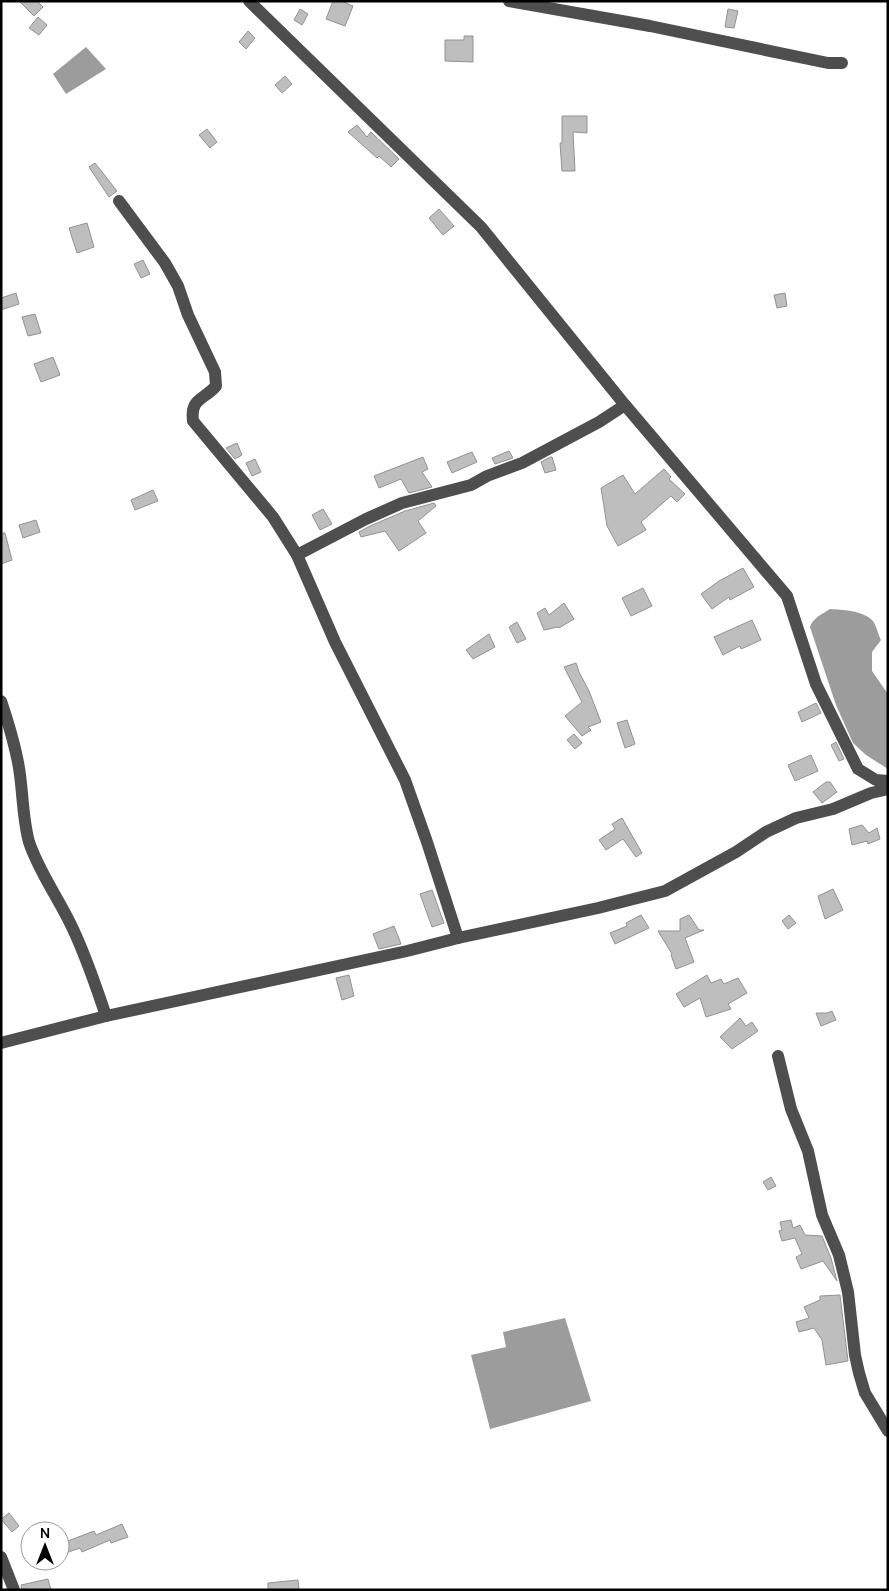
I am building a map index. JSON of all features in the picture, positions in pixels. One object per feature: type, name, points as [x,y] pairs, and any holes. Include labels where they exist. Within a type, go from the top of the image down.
[{"type":"street","points":[[249,1],[481,227],[625,405],[787,596],[816,684],[858,769],[876,780],[888,781]]},
{"type":"street","points":[[509,1],[650,26],[828,64],[842,64]]},
{"type":"street","points":[[119,201],[165,263],[215,372],[216,386],[211,392],[195,402],[192,408],[193,421],[272,517],[297,554],[335,642],[405,780],[458,938]]},
{"type":"street","points":[[297,554],[402,503],[471,485],[486,476],[522,463],[599,422],[625,405]]},
{"type":"street","points":[[1,701],[11,732],[20,772],[25,826],[30,844],[38,864],[72,926],[91,972],[106,1016]]},
{"type":"street","points":[[1,1042],[106,1016],[407,951],[665,891],[736,852],[766,832],[796,818],[833,809],[871,793],[888,789]]},
{"type":"street","points":[[778,1056],[791,1109],[808,1151],[822,1215],[841,1264],[848,1292],[855,1354],[865,1393],[888,1431]]},
{"type":"street","points":[[1,1557],[14,1590]]},
{"type":"shaded area","points":[[86,47],[106,69],[66,94],[53,74]]},
{"type":"shaded area","points":[[830,609],[852,611],[869,617],[873,621],[881,640],[872,652],[872,671],[888,694],[888,769],[866,755],[853,743],[836,705],[810,627],[816,619]]},
{"type":"shaded area","points":[[565,1318],[591,1401],[490,1429],[471,1355],[506,1347],[503,1332]]},
{"type":"building","points":[[19,1],[37,1],[43,7],[34,16]]},
{"type":"building","points":[[333,1],[341,1],[353,6],[345,26],[326,19]]},
{"type":"building","points":[[300,9],[308,14],[302,25],[294,20]]},
{"type":"building","points":[[728,9],[738,11],[734,28],[725,27]]},
{"type":"building","points":[[38,17],[47,25],[39,35],[29,28]]},
{"type":"building","points":[[248,31],[255,38],[246,49],[239,42]]},
{"type":"building","points":[[464,36],[473,36],[473,62],[445,61],[445,40],[464,40]]},
{"type":"building","points":[[285,76],[292,84],[282,93],[275,85]]},
{"type":"building","points":[[562,116],[587,116],[587,133],[573,132],[575,171],[562,171],[560,143],[562,143]]},
{"type":"building","points":[[357,125],[367,137],[371,132],[399,159],[391,167],[379,156],[377,158],[348,132]]},
{"type":"building","points":[[207,129],[217,142],[210,148],[199,135]]},
{"type":"building","points":[[95,163],[117,191],[109,197],[89,167]]},
{"type":"building","points":[[439,209],[454,226],[443,235],[429,218]]},
{"type":"building","points":[[87,223],[94,247],[77,253],[69,228]]},
{"type":"building","points":[[143,260],[150,274],[141,278],[134,264]]},
{"type":"building","points":[[16,293],[19,304],[1,310],[1,298]]},
{"type":"building","points":[[785,293],[787,306],[777,308],[774,295]]},
{"type":"building","points":[[35,314],[41,333],[28,336],[22,317]]},
{"type":"building","points":[[53,357],[60,375],[41,382],[34,364]]},
{"type":"building","points":[[237,443],[242,455],[235,459],[226,448]]},
{"type":"building","points":[[509,451],[513,458],[495,464],[492,458]]},
{"type":"building","points":[[472,452],[477,462],[452,473],[447,462]]},
{"type":"building","points":[[423,457],[428,469],[422,472],[432,487],[409,493],[401,479],[379,488],[374,476]]},
{"type":"building","points":[[552,457],[556,470],[545,473],[541,462]]},
{"type":"building","points":[[255,459],[261,472],[252,476],[246,463]]},
{"type":"building","points":[[664,469],[671,477],[669,479],[685,494],[677,502],[671,496],[641,522],[646,530],[618,546],[607,526],[601,488],[623,475],[635,494]]},
{"type":"building","points":[[153,490],[158,501],[135,510],[131,500]]},
{"type":"building","points":[[434,503],[436,506],[418,521],[426,533],[399,551],[385,531],[361,537],[359,532],[370,526],[405,511]]},
{"type":"building","points":[[323,509],[332,524],[320,530],[312,515]]},
{"type":"building","points":[[36,520],[40,532],[23,538],[19,525]]},
{"type":"building","points":[[1,533],[5,533],[12,560],[1,564]]},
{"type":"building","points":[[743,568],[754,587],[730,600],[729,597],[712,609],[701,594],[719,581]]},
{"type":"building","points":[[643,588],[652,606],[631,616],[622,598]]},
{"type":"building","points":[[564,603],[574,619],[559,628],[544,630],[537,613],[545,608],[549,615]]},
{"type":"building","points":[[752,620],[761,640],[741,649],[740,646],[723,655],[714,637]]},
{"type":"building","points":[[517,622],[526,639],[517,643],[509,627]]},
{"type":"building","points":[[489,634],[495,647],[473,659],[466,650]]},
{"type":"building","points":[[576,663],[601,722],[588,727],[591,730],[582,736],[565,716],[582,702],[564,667]]},
{"type":"building","points":[[816,703],[821,713],[802,722],[798,712]]},
{"type":"building","points":[[627,720],[635,744],[625,748],[617,723]]},
{"type":"building","points":[[574,734],[582,743],[575,749],[567,740]]},
{"type":"building","points":[[836,742],[844,759],[839,761],[831,745]]},
{"type":"building","points":[[811,755],[818,771],[795,781],[788,765]]},
{"type":"building","points":[[826,782],[830,782],[837,792],[822,803],[813,792]]},
{"type":"building","points":[[622,818],[642,853],[636,857],[623,839],[606,850],[599,840],[615,829],[612,824]]},
{"type":"building","points":[[862,825],[869,833],[877,828],[880,839],[868,844],[867,841],[852,845],[849,829]]},
{"type":"building","points":[[833,889],[843,910],[825,919],[818,896]]},
{"type":"building","points":[[432,890],[444,923],[432,927],[420,894]]},
{"type":"building","points":[[641,915],[649,928],[615,944],[610,933],[627,926],[626,923]]},
{"type":"building","points":[[689,915],[699,930],[704,930],[685,938],[694,962],[676,969],[672,954],[658,931],[680,931],[680,919]]},
{"type":"building","points":[[789,915],[796,923],[788,929],[782,921]]},
{"type":"building","points":[[394,926],[401,944],[379,949],[373,934]]},
{"type":"building","points":[[349,975],[354,996],[342,1000],[336,978]]},
{"type":"building","points":[[707,975],[711,983],[721,979],[724,984],[738,978],[747,993],[728,1004],[731,1009],[706,1017],[700,998],[684,1007],[676,994]]},
{"type":"building","points":[[832,1011],[836,1020],[821,1026],[816,1013]]},
{"type":"building","points":[[740,1018],[746,1026],[752,1022],[758,1031],[732,1049],[720,1037]]},
{"type":"building","points":[[771,1177],[776,1186],[768,1190],[763,1182]]},
{"type":"building","points":[[791,1220],[793,1228],[800,1225],[805,1235],[822,1236],[831,1258],[837,1281],[823,1261],[801,1269],[796,1257],[802,1254],[795,1238],[782,1241],[779,1231],[782,1230],[780,1222]]},
{"type":"building","points":[[840,1295],[848,1361],[826,1365],[822,1340],[814,1328],[799,1332],[796,1322],[809,1318],[804,1307],[820,1300],[820,1296]]},
{"type":"building","points":[[9,1513],[19,1526],[12,1532],[1,1519]]},
{"type":"building","points":[[122,1524],[128,1537],[111,1543],[110,1540],[82,1552],[80,1548],[70,1552],[70,1540],[94,1531],[96,1535]]},
{"type":"building","points":[[48,1579],[51,1590],[22,1590],[21,1585]]},
{"type":"building","points":[[298,1580],[299,1590],[268,1590],[268,1583]]}]
